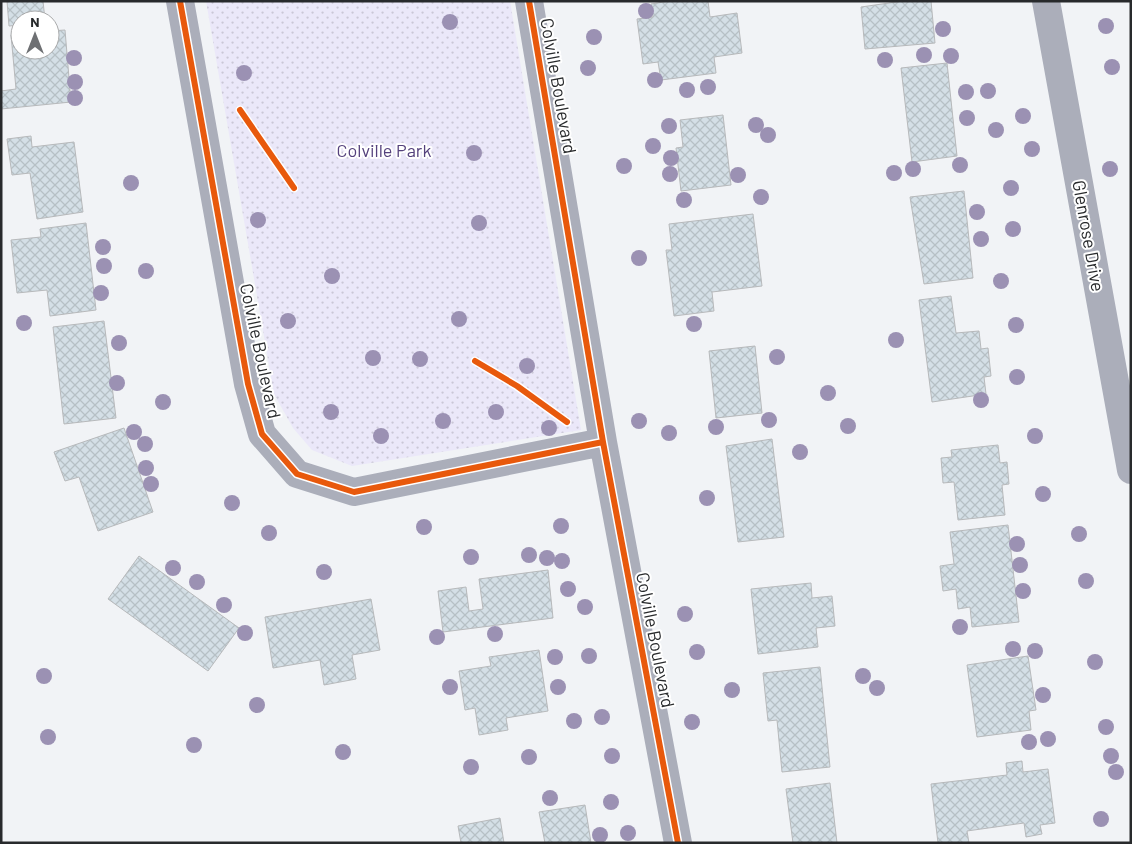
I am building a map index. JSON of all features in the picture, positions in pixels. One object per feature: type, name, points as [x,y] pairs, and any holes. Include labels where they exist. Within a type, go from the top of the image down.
[{"type":"street","name":"Colville Boulevard","points":[[180,1],[248,384],[262,434],[297,474],[354,492],[603,442]]},
{"type":"street","name":"Colville Boulevard","points":[[528,1],[603,442],[678,843]]},
{"type":"street","name":"Glenrose Drive","points":[[1046,1],[1131,470]]},
{"type":"green space","name":"Colville Park","points":[[206,1],[510,1],[581,430],[352,466],[312,450],[293,428],[274,394]]},
{"type":"building","points":[[7,1],[43,1],[44,10],[10,10],[9,26]]},
{"type":"building","points":[[670,1],[708,1],[710,17],[737,13],[742,53],[714,57],[716,73],[661,80],[658,62],[643,64],[637,19],[653,17],[651,4]]},
{"type":"building","points":[[903,1],[931,1],[935,43],[865,49],[861,7]]},
{"type":"building","points":[[60,30],[65,30],[71,102],[1,109],[1,91],[16,89],[13,60],[60,60]]},
{"type":"building","points":[[947,63],[957,156],[912,162],[901,68]]},
{"type":"building","points":[[723,115],[731,185],[681,191],[676,148],[683,147],[680,120]]},
{"type":"building","points":[[31,136],[32,147],[74,142],[83,212],[37,219],[30,173],[12,175],[7,139]]},
{"type":"building","points":[[964,191],[973,278],[924,284],[910,197]]},
{"type":"building","points":[[753,214],[762,286],[712,292],[714,311],[674,316],[666,250],[672,250],[669,224]]},
{"type":"building","points":[[86,223],[96,310],[50,316],[47,290],[17,293],[11,240],[41,237],[40,229]]},
{"type":"building","points":[[951,296],[956,333],[979,331],[981,349],[988,348],[991,376],[984,377],[986,394],[932,402],[919,300]]},
{"type":"building","points":[[104,321],[116,418],[64,424],[53,327]]},
{"type":"building","points":[[755,346],[762,413],[716,418],[709,351]]},
{"type":"building","points":[[124,428],[153,512],[98,531],[79,477],[65,481],[54,452]]},
{"type":"building","points":[[772,439],[784,537],[738,542],[726,446]]},
{"type":"building","points":[[998,445],[1000,463],[1007,462],[1009,484],[1002,485],[1005,515],[958,520],[954,482],[943,483],[941,458],[952,457],[951,450]]},
{"type":"building","points":[[1008,525],[1019,622],[972,627],[970,607],[958,609],[956,589],[943,591],[940,566],[954,564],[950,532]]},
{"type":"building","points":[[139,556],[239,628],[208,671],[108,599]]},
{"type":"building","points":[[548,570],[553,618],[443,632],[438,591],[466,587],[469,611],[483,609],[479,579]]},
{"type":"building","points":[[811,583],[812,598],[832,596],[835,626],[816,628],[818,647],[758,654],[751,589]]},
{"type":"building","points":[[371,599],[380,650],[352,655],[356,679],[324,685],[320,660],[273,668],[265,617]]},
{"type":"building","points":[[539,650],[548,711],[506,718],[508,730],[479,735],[475,708],[465,710],[459,671],[491,666],[489,657]]},
{"type":"building","points":[[1028,656],[1036,710],[1029,711],[1031,730],[977,737],[967,665]]},
{"type":"building","points":[[820,667],[830,767],[782,772],[777,720],[768,721],[763,673]]},
{"type":"building","points":[[1022,761],[1023,772],[1048,769],[1055,823],[1040,825],[1042,834],[1026,837],[1024,823],[967,831],[969,843],[938,843],[931,784],[1007,775],[1006,763]]},
{"type":"building","points":[[830,783],[837,843],[793,843],[786,789]]},
{"type":"building","points":[[585,805],[591,843],[545,843],[539,812]]},
{"type":"building","points":[[500,818],[504,843],[461,843],[458,826]]},
{"type":"cycle path","points":[[180,1],[248,384],[262,434],[297,474],[354,492],[603,442]]},
{"type":"cycle path","points":[[529,1],[603,442],[678,843]]},
{"type":"cycle path","points":[[240,110],[294,188]]},
{"type":"cycle path","points":[[475,361],[517,386],[567,422]]}]
